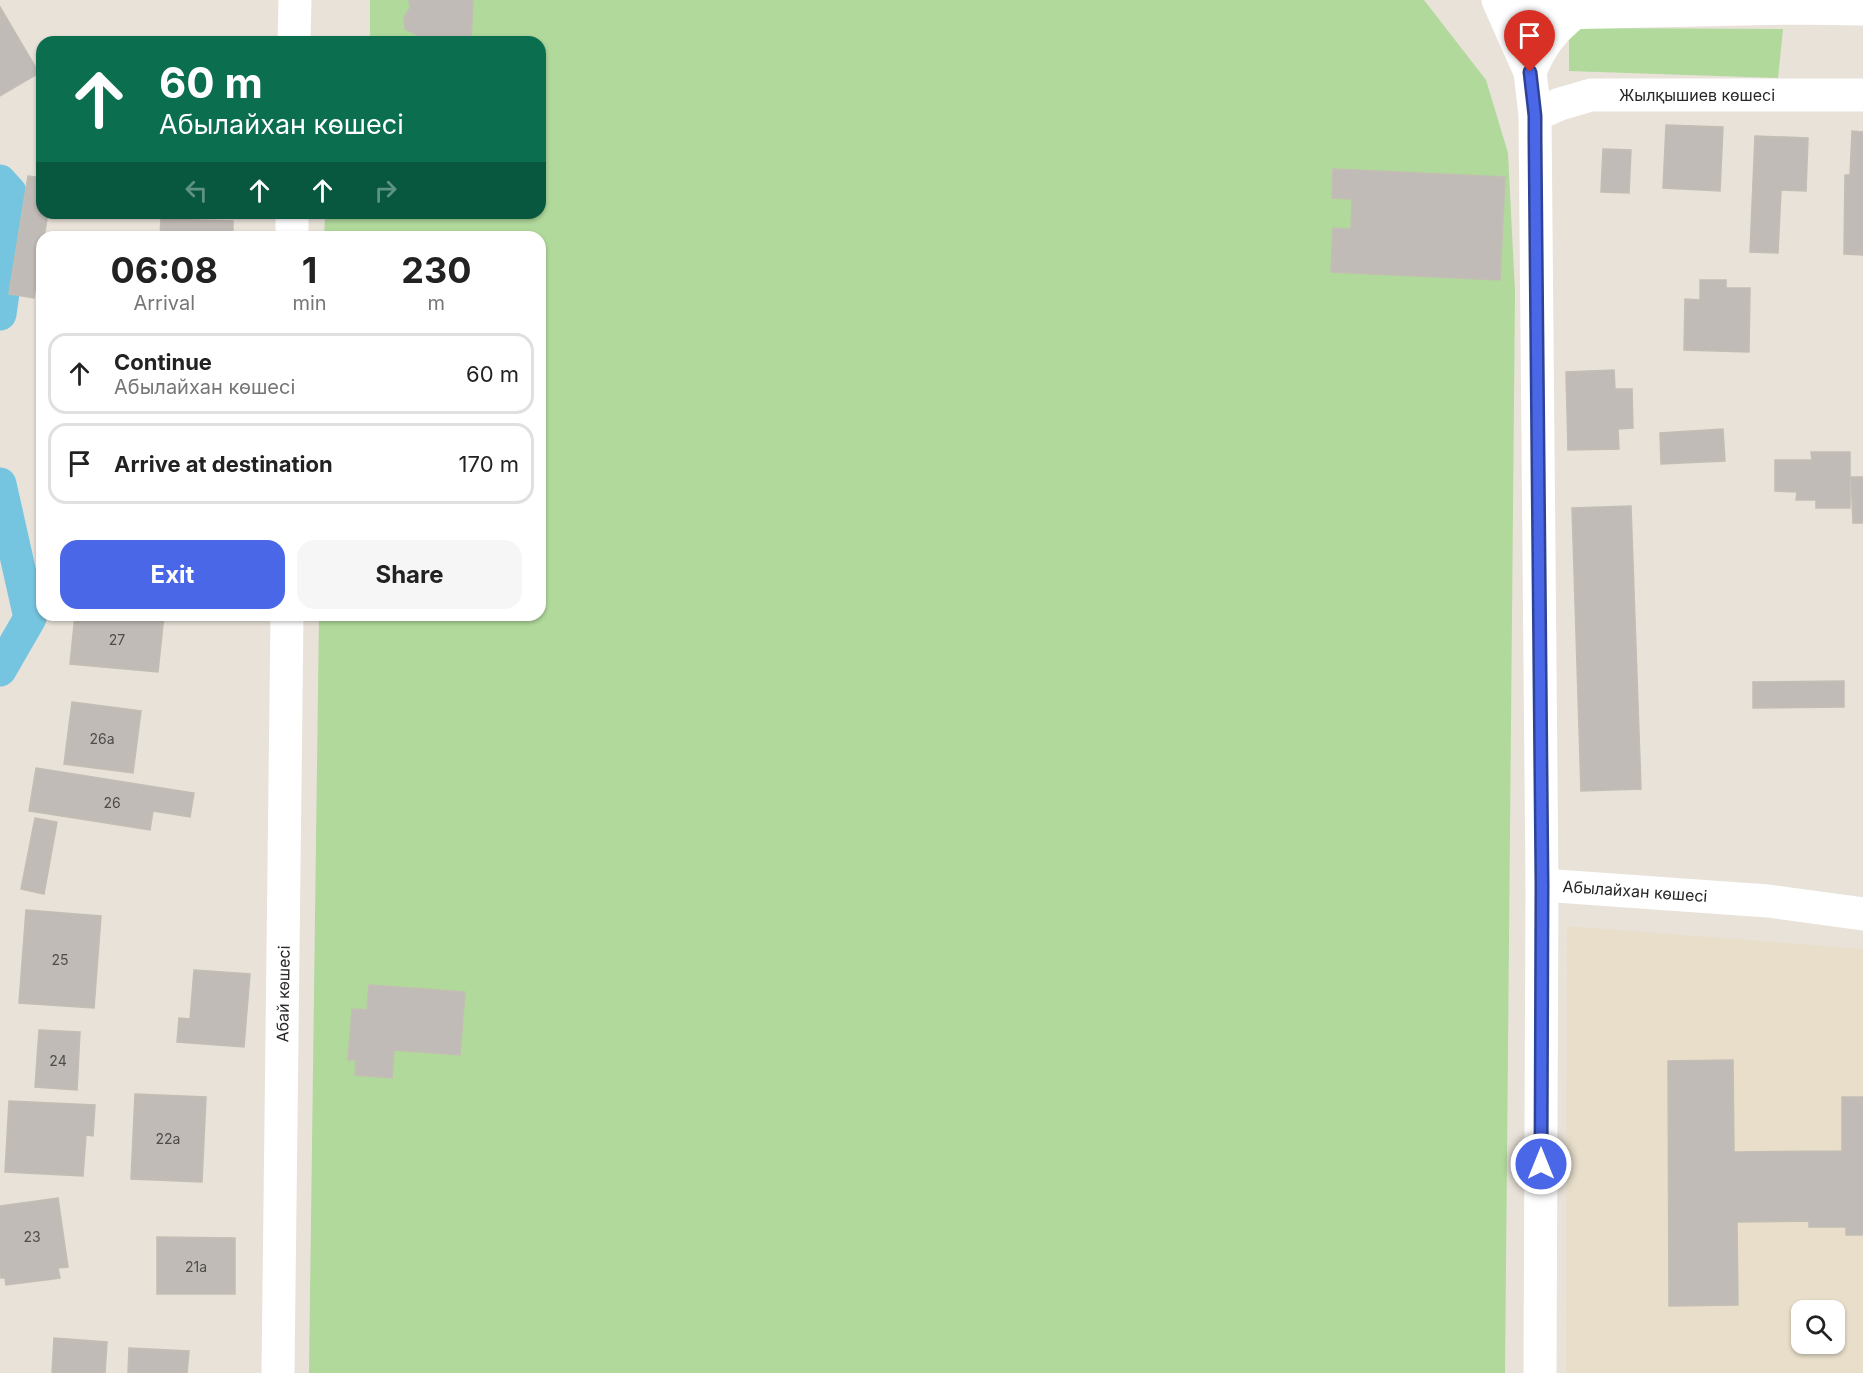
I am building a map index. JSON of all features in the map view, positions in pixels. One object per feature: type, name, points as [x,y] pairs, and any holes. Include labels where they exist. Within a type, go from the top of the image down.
[{"type":"street","points":[[294,36],[295,0]]},
{"type":"street","name":"Абылайхан көшесі","points":[[1498,0],[1530,72],[1535,116],[1542,885],[1768,901],[1863,914]]},
{"type":"street","points":[[1504,0],[1540,10],[1574,13],[1795,4],[1863,9]]},
{"type":"street","points":[[1530,72],[1547,38],[1574,13]]},
{"type":"street","name":"Жылқышиев көшесі","points":[[1535,116],[1560,104],[1592,95],[1863,95]]},
{"type":"street","name":"Абай көшесі","points":[[278,1373],[287,621]]},
{"type":"street","points":[[1540,1373],[1542,885]]},
{"type":"shaded area","points":[[1567,926],[1863,949],[1863,1373],[1566,1373]]},
{"type":"green space","points":[[370,0],[1424,0],[1486,80],[1508,153],[1515,292],[1505,1373],[309,1373],[319,621],[546,621],[546,231],[324,231],[325,219],[546,219],[546,36],[370,36]]},
{"type":"green space","points":[[1569,28],[1783,29],[1778,78],[1569,71]]},
{"type":"building","points":[[409,0],[473,0],[471,36],[419,36],[405,29],[404,17],[410,8]]},
{"type":"building","points":[[0,7],[36,68],[36,75],[0,96]]},
{"type":"building","points":[[1666,125],[1723,127],[1720,191],[1663,188]]},
{"type":"building","points":[[1852,131],[1863,132],[1863,255],[1844,254],[1845,175],[1850,175]]},
{"type":"building","points":[[1755,136],[1808,138],[1806,191],[1781,190],[1778,253],[1750,252]]},
{"type":"building","points":[[1603,149],[1631,150],[1629,193],[1601,192]]},
{"type":"building","points":[[1333,169],[1505,177],[1500,280],[1331,272],[1333,228],[1351,229],[1352,199],[1332,198]]},
{"type":"building","points":[[28,176],[36,177],[36,219],[47,219],[45,231],[36,231],[34,298],[9,294]]},
{"type":"building","points":[[161,219],[233,221],[233,231],[160,231]]},
{"type":"building","points":[[1700,280],[1726,280],[1726,288],[1750,288],[1749,352],[1684,350],[1685,299],[1700,300]]},
{"type":"building","points":[[1614,370],[1615,389],[1632,389],[1633,428],[1618,429],[1619,449],[1568,450],[1566,372]]},
{"type":"building","points":[[1723,429],[1725,461],[1661,464],[1660,433]]},
{"type":"building","points":[[1811,452],[1850,452],[1850,508],[1816,508],[1816,500],[1796,500],[1797,492],[1775,491],[1775,460],[1812,460]]},
{"type":"building","points":[[1851,477],[1863,477],[1863,523],[1853,523]]},
{"type":"building","points":[[1631,506],[1641,789],[1581,791],[1572,508]]},
{"type":"building","points":[[74,621],[163,621],[158,672],[70,664]]},
{"type":"building","points":[[1844,681],[1844,707],[1753,708],[1753,682]]},
{"type":"building","points":[[72,702],[141,711],[133,773],[64,764]]},
{"type":"building","points":[[36,768],[194,793],[190,817],[153,811],[150,830],[29,811]]},
{"type":"building","points":[[35,818],[57,822],[44,894],[21,889]]},
{"type":"building","points":[[26,910],[101,916],[94,1008],[19,1003]]},
{"type":"building","points":[[194,970],[250,974],[244,1047],[177,1042],[179,1018],[190,1019]]},
{"type":"building","points":[[369,985],[465,992],[460,1055],[394,1050],[392,1078],[355,1075],[356,1060],[348,1060],[352,1009],[367,1010]]},
{"type":"building","points":[[39,1030],[80,1032],[77,1090],[35,1087]]},
{"type":"building","points":[[1733,1060],[1734,1152],[1842,1151],[1842,1097],[1863,1097],[1863,1235],[1846,1235],[1846,1227],[1809,1227],[1809,1221],[1737,1222],[1738,1305],[1669,1306],[1668,1061]]},
{"type":"building","points":[[135,1094],[206,1097],[202,1182],[131,1179]]},
{"type":"building","points":[[9,1101],[95,1105],[93,1136],[86,1135],[83,1176],[5,1172]]},
{"type":"building","points":[[58,1198],[68,1267],[58,1268],[60,1278],[6,1285],[5,1278],[1,1278],[0,1269],[0,1206]]},
{"type":"building","points":[[157,1237],[235,1238],[235,1294],[157,1294]]},
{"type":"building","points":[[54,1338],[107,1342],[105,1373],[52,1373]]},
{"type":"building","points":[[129,1348],[189,1351],[187,1373],[128,1373]]},
{"type":"waterway","points":[[0,181],[10,192],[12,231],[0,314]]},
{"type":"waterway","points":[[0,484],[30,618],[0,670]]},
{"type":"route","points":[[1530,72],[1535,116],[1542,885],[1541,1164]]}]
